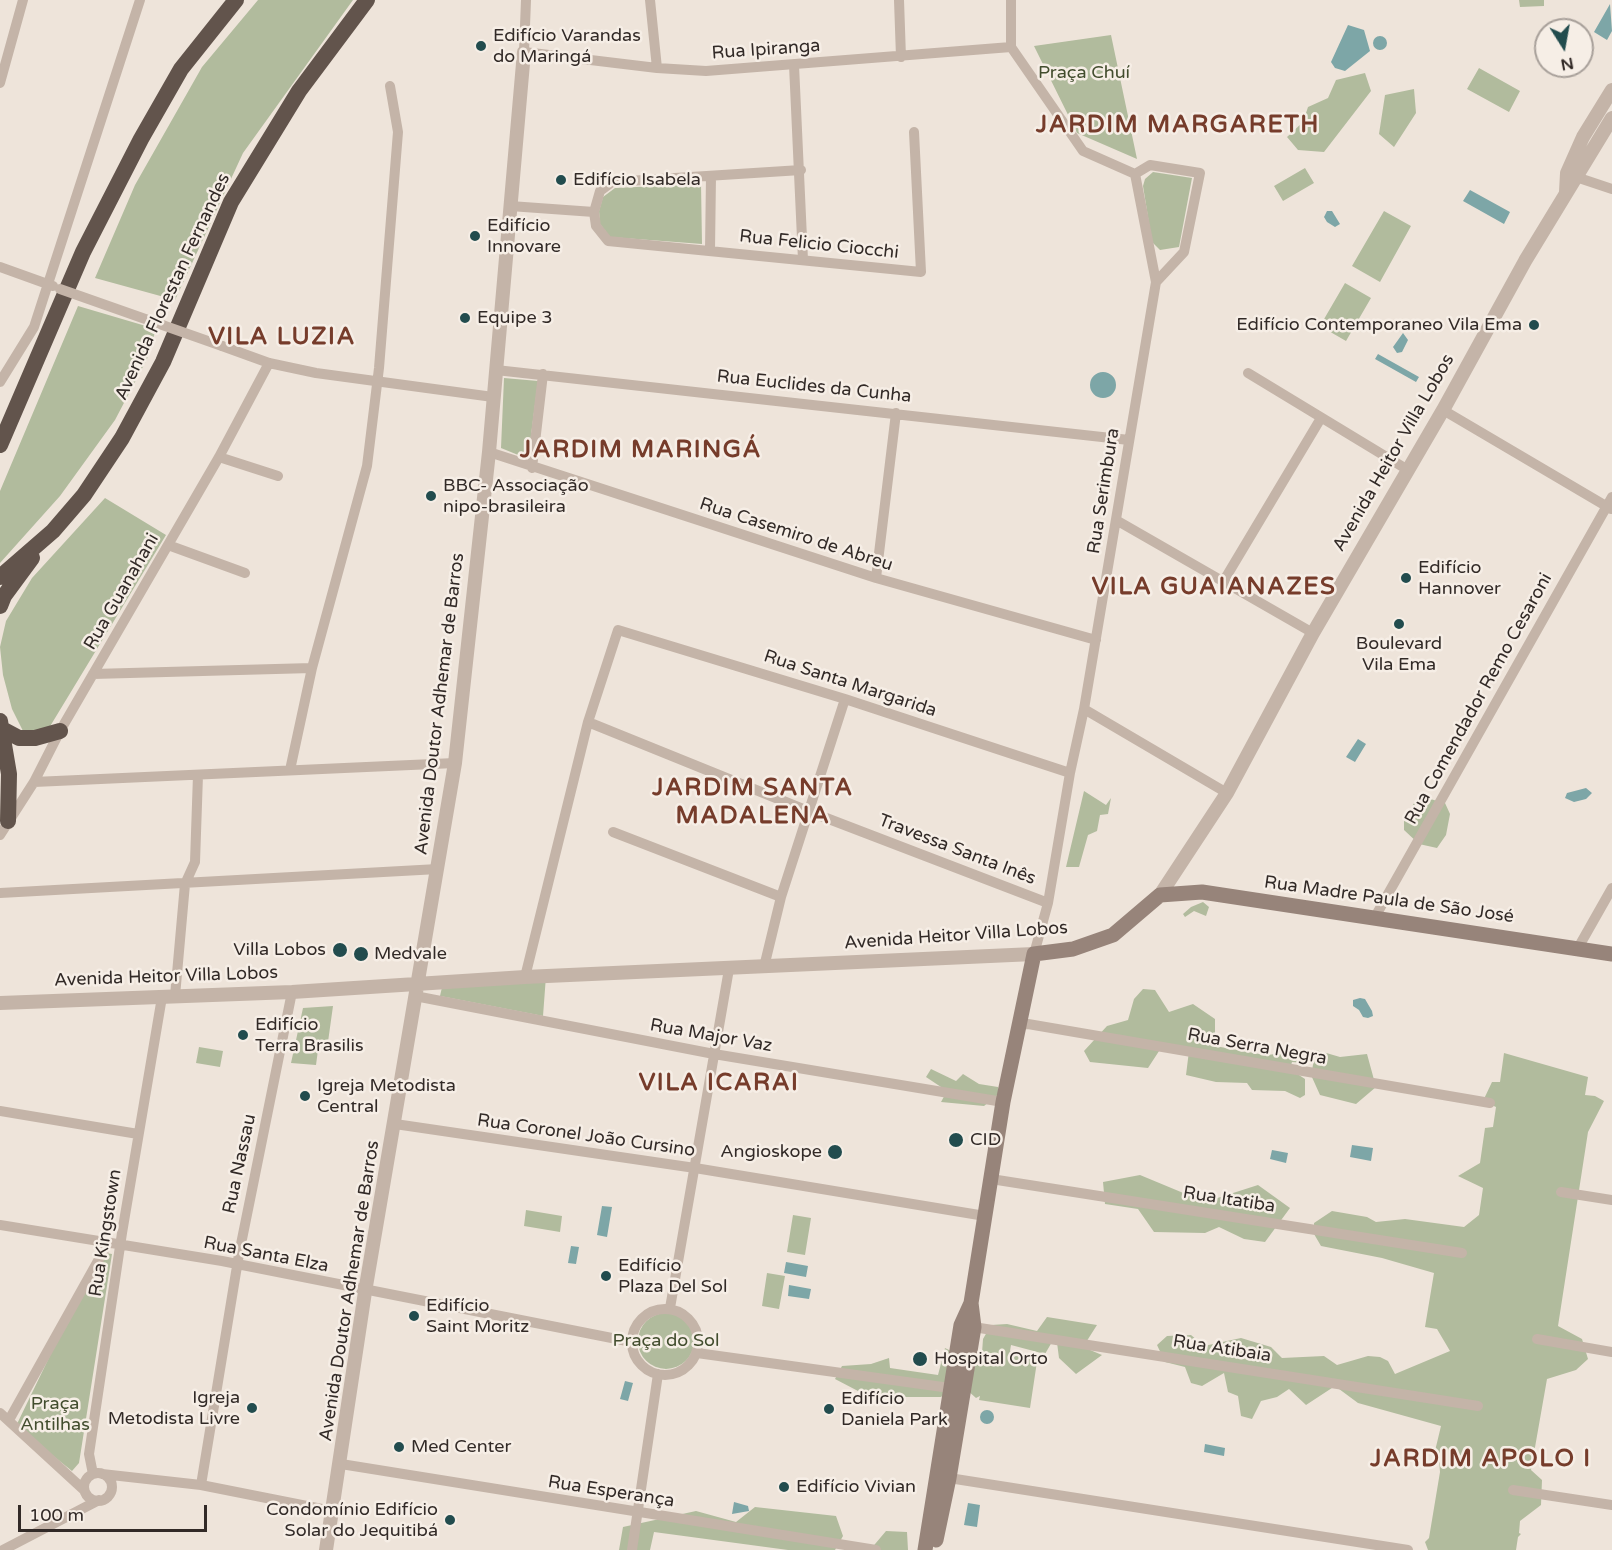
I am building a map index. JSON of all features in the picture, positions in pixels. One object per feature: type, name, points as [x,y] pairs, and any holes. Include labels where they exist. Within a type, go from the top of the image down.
[{"type":"highway","points":[[0,445],[83,252],[141,139],[181,69],[236,0]]},
{"type":"highway","name":"Avenida Florestan Fernandes","points":[[0,577],[53,531],[84,495],[122,438],[150,389],[231,202],[299,91],[366,2]]},
{"type":"highway","points":[[0,606],[4,596],[53,531]]},
{"type":"highway","points":[[2,726],[20,738],[35,738],[60,731]]},
{"type":"highway","points":[[2,726],[9,774],[4,828]]},
{"type":"main road","name":"Rua Madre Paula de São José","points":[[1160,895],[1202,892],[1612,954]]},
{"type":"main road","name":"Avenida Heitor Villa Lobos","points":[[1034,954],[1073,949],[1113,935],[1160,895]]},
{"type":"main road","points":[[934,1550],[949,1478],[967,1326],[1003,1102],[1034,954]]},
{"type":"main road","points":[[925,1550],[950,1388],[967,1326]]},
{"type":"street","points":[[0,83],[23,0]]},
{"type":"street","points":[[0,382],[34,327],[140,0]]},
{"type":"street","name":"Avenida Doutor Adhemar de Barros","points":[[326,1550],[341,1464],[365,1292],[455,763],[489,453],[524,52],[526,0]]},
{"type":"street","points":[[650,0],[657,68]]},
{"type":"street","points":[[899,0],[901,57]]},
{"type":"street","points":[[1011,0],[1011,47],[1083,151],[1135,174],[1150,165],[1200,172],[1184,252],[1155,282]]},
{"type":"street","name":"Rua Ipiranga","points":[[524,52],[706,72],[1011,47]]},
{"type":"street","points":[[794,65],[801,170],[803,260]]},
{"type":"street","points":[[290,770],[312,668],[367,466],[398,132],[390,86]]},
{"type":"street","name":"Avenida Heitor Villa Lobos","points":[[1160,895],[1227,793],[1313,633],[1566,192],[1583,137],[1612,90]]},
{"type":"street","name":"Avenida Heitor Villa Lobos","points":[[1572,176],[1612,118]]},
{"type":"street","name":"Rua Felicio Ciocchi","points":[[594,212],[596,226],[608,241],[921,272],[914,132]]},
{"type":"street","points":[[510,206],[594,212],[600,191],[612,182],[801,170]]},
{"type":"street","name":"Rua Serimbura","points":[[1034,954],[1048,903],[1070,773],[1084,709],[1155,282],[1135,186],[1135,174]]},
{"type":"street","points":[[710,250],[711,176]]},
{"type":"street","points":[[1572,176],[1612,189]]},
{"type":"street","points":[[0,267],[269,363],[376,383],[493,397]]},
{"type":"street","name":"Rua Guanahani","points":[[4,828],[34,782],[60,731],[219,457],[269,363]]},
{"type":"street","name":"Rua Euclides da Cunha","points":[[495,370],[896,412],[1129,440]]},
{"type":"street","points":[[1248,373],[1408,470]]},
{"type":"street","points":[[532,468],[543,374]]},
{"type":"street","points":[[1443,410],[1610,504]]},
{"type":"street","points":[[876,578],[896,412]]},
{"type":"street","points":[[1223,582],[1321,418]]},
{"type":"street","name":"Rua Casemiro de Abreu","points":[[489,453],[876,578],[1096,640]]},
{"type":"street","points":[[219,457],[278,477]]},
{"type":"street","name":"Rua Comendador Remo Cesaroni","points":[[1375,917],[1610,504]]},
{"type":"street","points":[[1116,520],[1313,633]]},
{"type":"street","points":[[168,545],[245,573]]},
{"type":"street","name":"Rua Santa Margarida","points":[[588,722],[618,630],[845,699],[1070,773]]},
{"type":"street","points":[[93,674],[312,668]]},
{"type":"street","points":[[764,967],[781,897],[845,699]]},
{"type":"street","points":[[1084,709],[1227,793]]},
{"type":"street","points":[[525,976],[588,722]]},
{"type":"street","name":"Travessa Santa Inês","points":[[588,722],[808,811],[1048,903]]},
{"type":"street","points":[[34,782],[455,763]]},
{"type":"street","name":"Rua Kingstown","points":[[98,1474],[89,1454],[138,1134],[169,997],[185,884],[195,862],[198,774]]},
{"type":"street","points":[[613,832],[781,897]]},
{"type":"street","points":[[0,893],[438,869]]},
{"type":"street","points":[[1578,948],[1612,888]]},
{"type":"street","name":"Avenida Heitor Villa Lobos","points":[[0,1003],[292,992],[416,990],[525,976],[729,969],[1034,954]]},
{"type":"street","points":[[670,1308],[729,969]]},
{"type":"street","name":"Rua Major Vaz","points":[[416,990],[714,1054],[1003,1102]]},
{"type":"street","name":"Rua Nassau","points":[[201,1485],[237,1266],[292,992]]},
{"type":"street","name":"Rua Serra Negra","points":[[1019,1025],[1028,1024],[1490,1103]]},
{"type":"street","points":[[0,1111],[138,1134]]},
{"type":"street","name":"Rua Coronel João Cursino","points":[[395,1124],[695,1168],[985,1216]]},
{"type":"street","name":"Rua Itatiba","points":[[991,1179],[1462,1253]]},
{"type":"street","points":[[1561,1192],[1612,1200]]},
{"type":"street","name":"Rua Santa Elza","points":[[0,1225],[237,1266],[632,1342]]},
{"type":"street","points":[[9,1420],[108,1243]]},
{"type":"street","points":[[670,1308],[680,1311],[694,1324],[698,1333],[697,1353],[685,1369],[666,1375],[646,1369],[639,1362],[632,1342],[634,1331],[648,1313],[670,1308]]},
{"type":"street","name":"Rua Atibaia","points":[[967,1326],[1478,1406]]},
{"type":"street","points":[[1537,1339],[1612,1352]]},
{"type":"street","points":[[697,1353],[950,1388]]},
{"type":"street","points":[[632,1550],[658,1374]]},
{"type":"street","points":[[0,1413],[91,1499],[99,1500]]},
{"type":"street","name":"Rua Esperança","points":[[341,1464],[807,1545],[876,1550]]},
{"type":"street","points":[[98,1474],[111,1483],[109,1495]]},
{"type":"street","points":[[67,1515],[85,1492],[85,1482],[98,1474],[201,1485],[332,1511]]},
{"type":"street","points":[[3,1550],[109,1495],[128,1476]]},
{"type":"street","points":[[949,1478],[1408,1550]]},
{"type":"street","points":[[1513,1490],[1612,1505]]},
{"type":"green space","points":[[258,0],[353,0],[243,153],[175,300],[95,278],[135,185],[202,67]]},
{"type":"green space","points":[[1519,0],[1544,0],[1544,6],[1520,7]]},
{"type":"green space","name":"Praça Chuí","points":[[1111,35],[1137,159],[1077,133],[1034,46]]},
{"type":"green space","points":[[1479,68],[1520,91],[1509,112],[1467,89]]},
{"type":"green space","points":[[1365,73],[1371,91],[1324,152],[1298,150],[1287,137],[1303,122],[1308,107],[1328,98],[1336,80]]},
{"type":"green space","points":[[1414,89],[1416,113],[1394,147],[1379,134],[1385,95]]},
{"type":"green space","points":[[1305,168],[1314,183],[1283,201],[1274,186]]},
{"type":"green space","points":[[1153,172],[1192,178],[1179,247],[1160,250],[1152,242],[1143,186],[1145,179]]},
{"type":"green space","points":[[701,184],[702,244],[610,237],[600,224],[599,211],[603,197],[615,188]]},
{"type":"green space","points":[[1384,211],[1411,226],[1380,282],[1352,266]]},
{"type":"green space","points":[[1345,283],[1371,298],[1346,341],[1320,326]]},
{"type":"green space","points":[[78,306],[156,329],[147,359],[115,420],[60,496],[0,563],[0,491]]},
{"type":"green space","points":[[504,378],[538,381],[528,459],[501,448]]},
{"type":"green space","points":[[105,498],[166,535],[46,733],[23,731],[12,709],[3,675],[0,647],[6,621],[32,578]]},
{"type":"green space","points":[[1084,791],[1106,805],[1111,798],[1108,814],[1100,815],[1097,831],[1088,835],[1079,867],[1066,867]]},
{"type":"green space","points":[[1419,796],[1445,803],[1450,814],[1446,835],[1437,848],[1419,844],[1404,830],[1404,818]]},
{"type":"green space","points":[[1203,902],[1209,907],[1206,916],[1194,911],[1185,917],[1183,914],[1191,907]]},
{"type":"green space","points":[[546,976],[543,1016],[440,996],[443,983]]},
{"type":"green space","points":[[1143,989],[1155,990],[1169,1012],[1193,1004],[1215,1019],[1215,1046],[1265,1055],[1302,1052],[1305,1063],[1292,1062],[1290,1069],[1305,1079],[1305,1095],[1300,1098],[1285,1091],[1252,1090],[1247,1083],[1216,1082],[1186,1075],[1189,1051],[1161,1048],[1148,1068],[1090,1062],[1084,1051],[1107,1026],[1128,1020],[1134,999]]},
{"type":"green space","points":[[333,1006],[327,1049],[318,1050],[316,1065],[291,1063],[303,1008]]},
{"type":"green space","points":[[199,1047],[223,1051],[220,1067],[196,1063]]},
{"type":"green space","points":[[1316,1050],[1340,1057],[1367,1054],[1376,1087],[1356,1104],[1320,1095],[1311,1075]]},
{"type":"green space","points":[[1504,1053],[1588,1077],[1585,1095],[1595,1096],[1604,1101],[1588,1132],[1558,1326],[1582,1339],[1588,1359],[1576,1370],[1547,1379],[1531,1470],[1542,1480],[1541,1505],[1520,1521],[1519,1533],[1521,1534],[1518,1537],[1516,1550],[1428,1550],[1425,1542],[1429,1538],[1440,1472],[1439,1460],[1435,1451],[1441,1426],[1358,1403],[1335,1386],[1306,1405],[1289,1389],[1277,1397],[1261,1401],[1252,1419],[1241,1416],[1238,1396],[1228,1392],[1224,1373],[1202,1386],[1191,1383],[1185,1367],[1165,1362],[1157,1345],[1167,1336],[1191,1335],[1204,1346],[1241,1338],[1271,1347],[1282,1358],[1324,1356],[1337,1365],[1368,1356],[1380,1357],[1388,1361],[1395,1374],[1450,1351],[1437,1329],[1425,1327],[1434,1273],[1382,1258],[1321,1246],[1314,1234],[1314,1223],[1332,1211],[1367,1217],[1376,1222],[1405,1219],[1464,1227],[1479,1215],[1483,1188],[1458,1176],[1480,1163],[1485,1128],[1493,1127],[1496,1107],[1483,1101],[1492,1082],[1500,1082]]},
{"type":"green space","points":[[931,1069],[956,1081],[963,1074],[979,1084],[998,1087],[1000,1093],[984,1106],[941,1102],[947,1091],[926,1077]]},
{"type":"green space","points":[[1140,1175],[1205,1202],[1258,1185],[1290,1208],[1265,1242],[1244,1239],[1219,1227],[1205,1233],[1154,1232],[1138,1209],[1105,1204],[1103,1182]]},
{"type":"green space","points":[[526,1210],[562,1216],[560,1232],[524,1226]]},
{"type":"green space","points":[[793,1215],[811,1218],[805,1255],[787,1252]]},
{"type":"green space","name":"Praça Antilhas","points":[[100,1252],[112,1254],[79,1463],[72,1471],[16,1426]]},
{"type":"green space","points":[[767,1273],[785,1276],[779,1309],[762,1306]]},
{"type":"green space","name":"Praça do Sol","points":[[666,1313],[677,1315],[686,1321],[692,1330],[694,1341],[692,1352],[686,1361],[677,1367],[666,1369],[655,1367],[646,1361],[640,1352],[638,1341],[640,1330],[646,1321],[655,1315]]},
{"type":"green space","points":[[1047,1317],[1097,1325],[1083,1347],[1102,1355],[1076,1374],[1059,1358],[1056,1335],[1045,1354],[1011,1345],[1010,1351],[1038,1355],[1030,1408],[979,1400],[980,1396],[976,1398],[958,1382],[941,1397],[899,1397],[858,1391],[835,1379],[842,1366],[871,1364],[889,1358],[890,1368],[938,1375],[945,1348],[965,1358],[982,1353],[983,1339],[991,1325],[1007,1324],[1037,1331]]},
{"type":"green space","points":[[755,1507],[836,1516],[843,1536],[835,1550],[788,1550],[654,1532],[650,1550],[619,1550],[623,1527],[696,1511],[736,1522]]},
{"type":"green space","points":[[886,1531],[907,1532],[908,1550],[870,1550]]},
{"type":"water","points":[[1610,4],[1612,31],[1607,40],[1594,32]]},
{"type":"water","points":[[1348,25],[1364,30],[1370,51],[1345,71],[1335,68],[1331,62]]},
{"type":"water","points":[[1377,36],[1383,36],[1387,43],[1383,50],[1377,50],[1373,46],[1373,40]]},
{"type":"water","points":[[1470,190],[1510,212],[1504,224],[1463,201]]},
{"type":"water","points":[[1327,211],[1332,211],[1340,224],[1335,227],[1327,222],[1324,217]]},
{"type":"water","points":[[1403,333],[1408,340],[1402,352],[1397,353],[1393,347]]},
{"type":"water","points":[[1378,354],[1419,377],[1416,382],[1375,359]]},
{"type":"water","points":[[1103,372],[1112,376],[1116,385],[1112,394],[1103,398],[1094,394],[1090,385],[1094,376]]},
{"type":"water","points":[[1358,739],[1366,744],[1355,762],[1346,757]]},
{"type":"water","points":[[1586,788],[1592,793],[1586,799],[1574,802],[1565,798],[1567,793]]},
{"type":"water","points":[[1365,999],[1373,1016],[1363,1017],[1353,1006],[1353,1000]]},
{"type":"water","points":[[1352,1145],[1373,1148],[1371,1161],[1350,1157]]},
{"type":"water","points":[[1272,1150],[1288,1153],[1286,1163],[1270,1159]]},
{"type":"water","points":[[602,1206],[612,1207],[607,1237],[597,1235]]},
{"type":"water","points":[[571,1246],[579,1247],[576,1264],[568,1263]]},
{"type":"water","points":[[786,1262],[808,1266],[806,1277],[784,1273]]},
{"type":"water","points":[[789,1285],[811,1289],[809,1299],[788,1296]]},
{"type":"water","points":[[625,1381],[633,1383],[628,1401],[620,1399]]},
{"type":"water","points":[[987,1410],[992,1412],[994,1417],[992,1422],[987,1424],[982,1422],[980,1417],[982,1412]]},
{"type":"water","points":[[1205,1444],[1225,1448],[1224,1456],[1204,1452]]},
{"type":"water","points":[[734,1502],[748,1506],[749,1511],[732,1514]]},
{"type":"water","points":[[968,1503],[980,1505],[977,1527],[964,1525]]},
{"type":"place","name":"Edifício Varandas do Maringá","points":[[481,46]]},
{"type":"place","name":"Edifício Isabela","points":[[561,180]]},
{"type":"place","name":"Edifício Innovare","points":[[475,236]]},
{"type":"place","name":"Equipe 3","points":[[465,318]]},
{"type":"place","name":"Edifício Contemporaneo Vila Ema","points":[[1534,325]]},
{"type":"place","name":"BBC- Associação nipo-brasileira","points":[[431,496]]},
{"type":"place","name":"Edifício Hannover","points":[[1406,578]]},
{"type":"place","name":"Boulevard Vila Ema","points":[[1399,624]]},
{"type":"place","name":"Villa Lobos","points":[[340,950]]},
{"type":"place","name":"Medvale","points":[[361,954]]},
{"type":"place","name":"Edifício Terra Brasilis","points":[[243,1035]]},
{"type":"place","name":"Igreja Metodista Central","points":[[305,1096]]},
{"type":"place","name":"CID","points":[[956,1140]]},
{"type":"place","name":"Angioskope","points":[[835,1152]]},
{"type":"place","name":"Edifício Plaza Del Sol","points":[[606,1276]]},
{"type":"place","name":"Edifício Saint Moritz","points":[[414,1316]]},
{"type":"place","name":"Hospital Orto","points":[[920,1359]]},
{"type":"place","name":"Igreja Metodista Livre","points":[[252,1408]]},
{"type":"place","name":"Edifício Daniela Park","points":[[829,1409]]},
{"type":"place","name":"Med Center","points":[[399,1447]]},
{"type":"place","name":"Edifício Vivian","points":[[784,1487]]},
{"type":"place","name":"Condomínio Edifício Solar do Jequitibá","points":[[450,1520]]},
{"type":"district","name":"JARDIM MARGARETH","points":[[1178,126]]},
{"type":"district","name":"VILA LUZIA","points":[[282,338]]},
{"type":"district","name":"JARDIM MARINGÁ","points":[[641,451]]},
{"type":"district","name":"VILA GUAIANAZES","points":[[1214,588]]},
{"type":"district","name":"JARDIM SANTA MADALENA","points":[[753,803]]},
{"type":"district","name":"VILA ICARAI","points":[[719,1084]]},
{"type":"district","name":"JARDIM APOLO I","points":[[1481,1460]]}]
